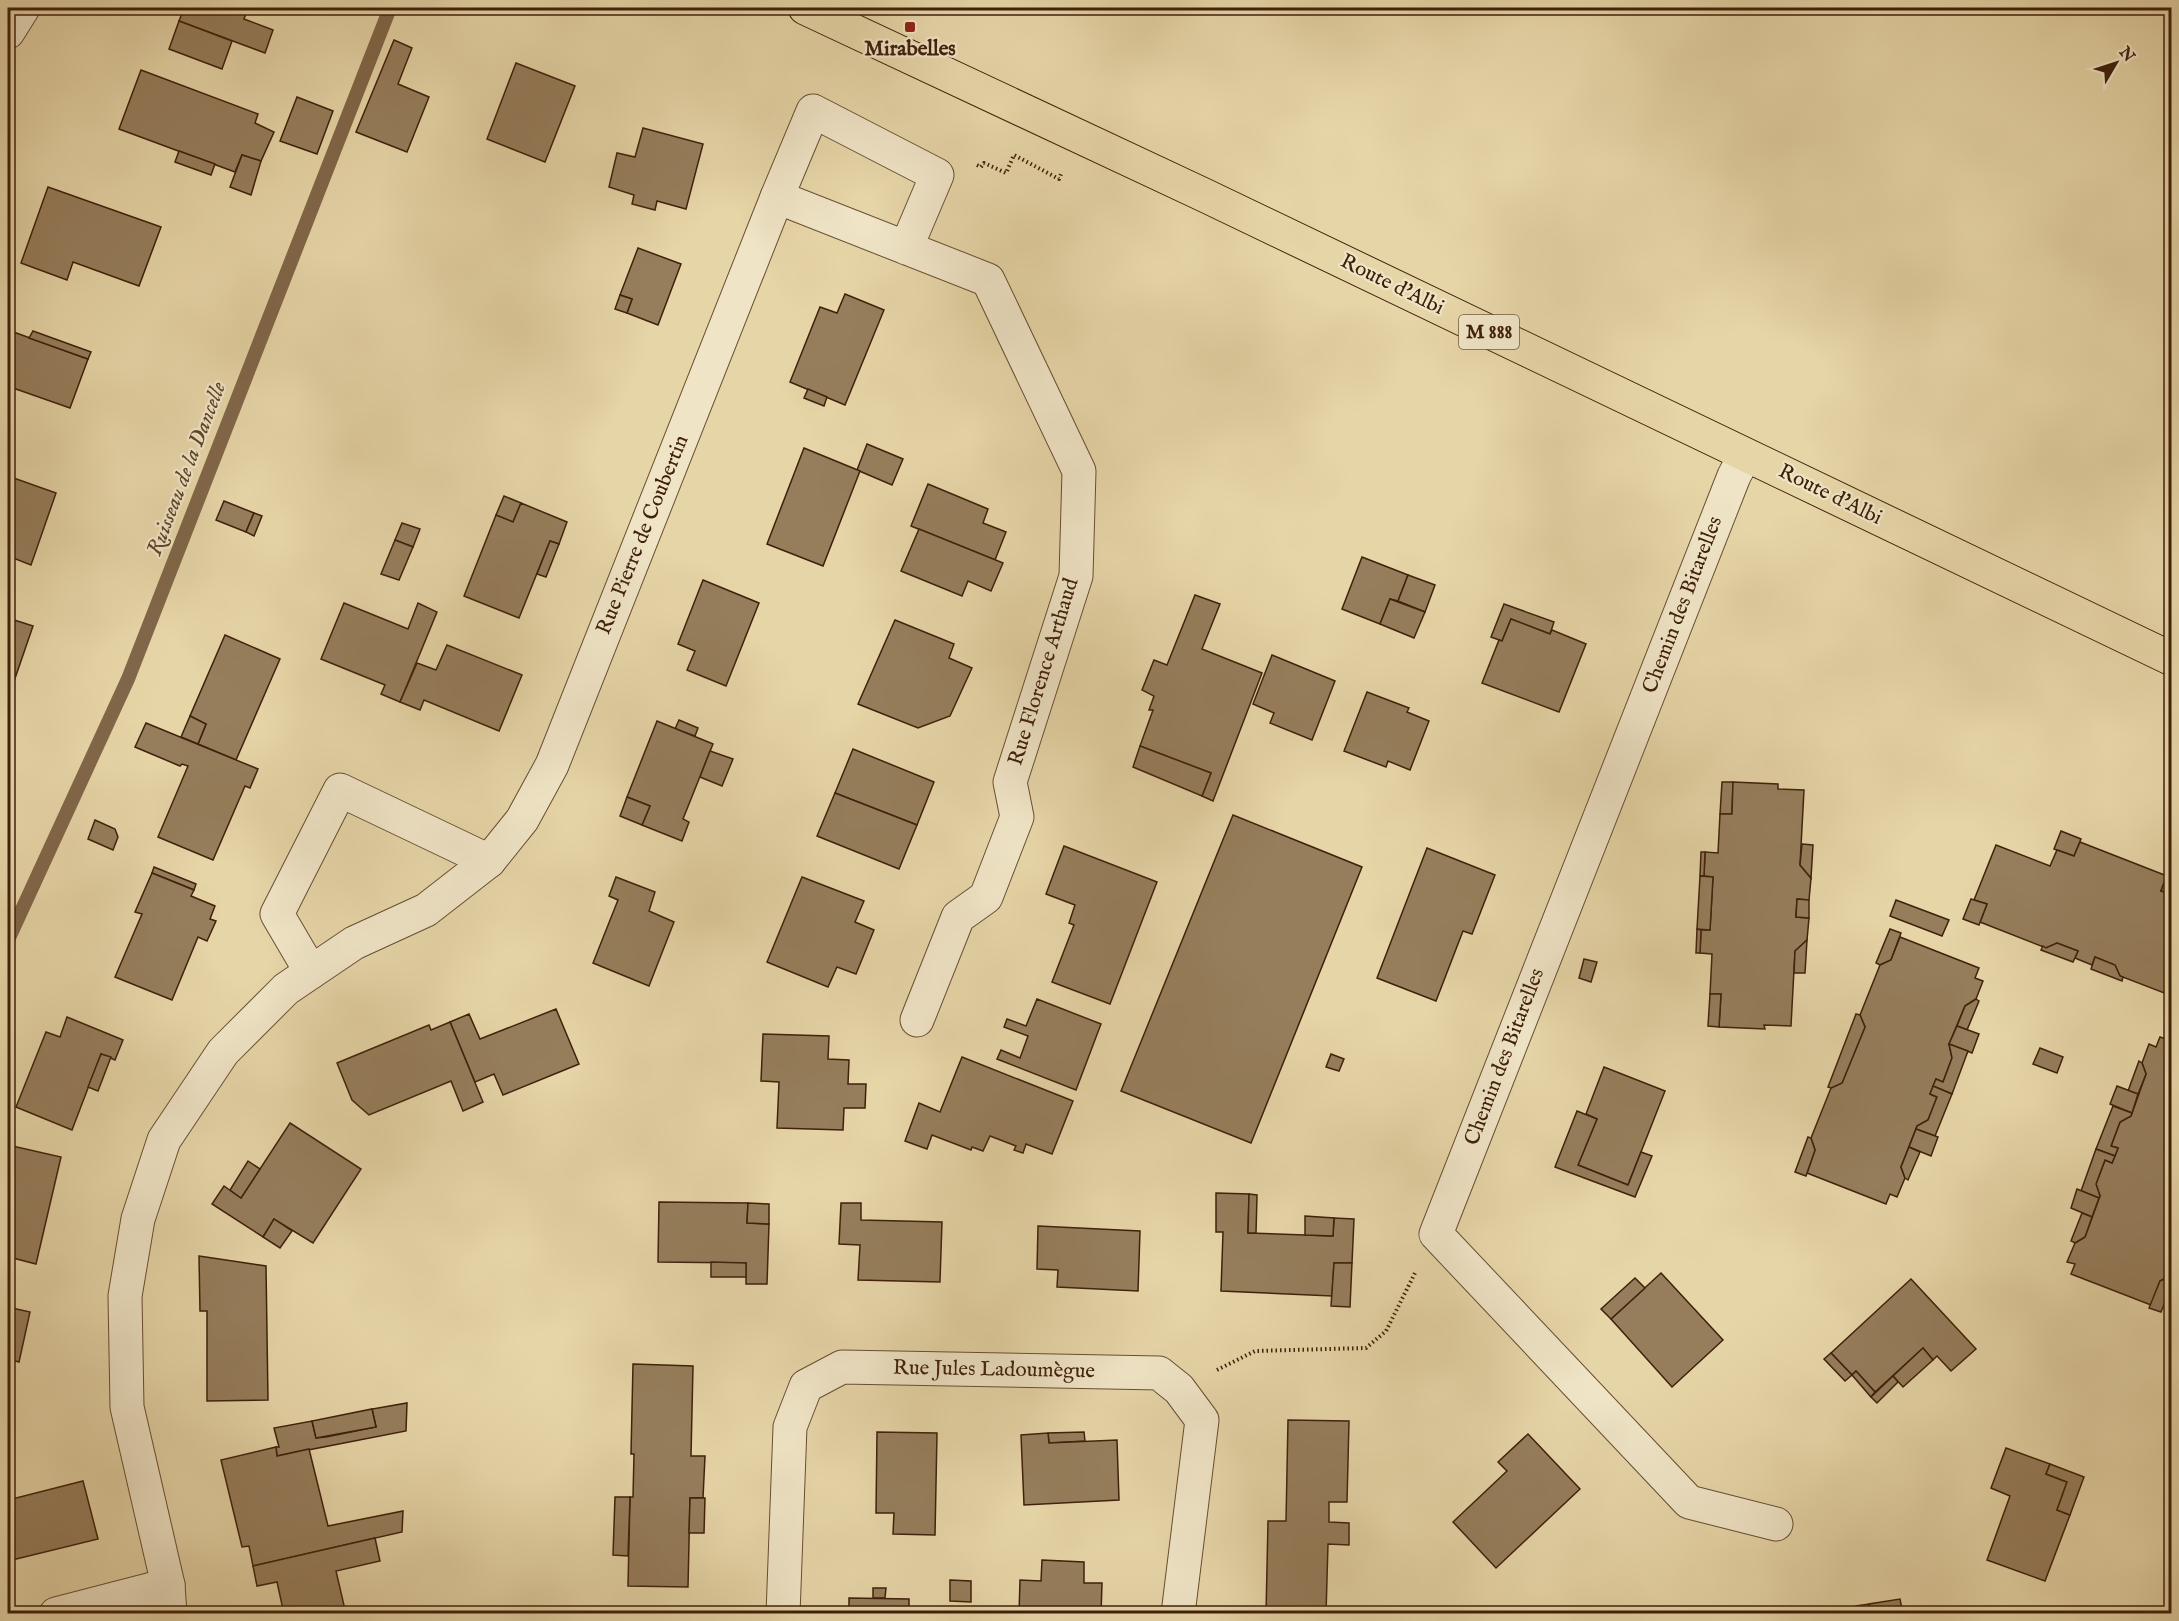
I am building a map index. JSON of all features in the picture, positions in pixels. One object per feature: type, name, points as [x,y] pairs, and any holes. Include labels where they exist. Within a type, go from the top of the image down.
[{"type":"main road","name":"Route d'Albi","points":[[805,8],[1204,195],[2172,659]]},
{"type":"street","points":[[8,33],[23,8]]},
{"type":"street","name":"Rue Pierre de Coubertin","points":[[56,1614],[169,1599],[127,1407],[125,1296],[138,1219],[164,1140],[223,1052],[286,989],[354,943],[426,910],[489,861],[522,820],[552,765],[813,111],[938,175],[906,248]]},
{"type":"street","points":[[777,197],[906,248]]},
{"type":"street","name":"Rue Florence Arthaud","points":[[906,248],[988,280],[1079,471],[1076,576],[1010,782],[1017,817],[987,897],[958,917],[917,1020]]},
{"type":"street","name":"Chemin des Bitarelles","points":[[1436,1234],[1734,476],[1745,455]]},
{"type":"street","points":[[311,972],[277,914],[340,790],[489,861]]},
{"type":"street","points":[[1436,1234],[1689,1502],[1776,1524]]},
{"type":"street","name":"Rue Jules Ladoumègue","points":[[783,1614],[790,1427],[806,1386],[842,1367],[1159,1373],[1179,1389],[1202,1420],[1178,1614]]},
{"type":"path","points":[[984,163],[996,168]]},
{"type":"path","points":[[1179,1389],[1256,1351],[1366,1348],[1386,1331],[1436,1234]]},
{"type":"building","points":[[184,8],[248,8],[244,19],[273,30],[265,53],[179,21]]},
{"type":"building","points":[[346,8],[364,8],[361,14]]},
{"type":"building","points":[[179,21],[232,41],[222,69],[169,49]]},
{"type":"building","points":[[394,40],[412,48],[398,84],[429,97],[407,152],[356,132]]},
{"type":"building","points":[[516,63],[575,86],[545,162],[487,139]]},
{"type":"building","points":[[141,70],[258,114],[255,123],[274,132],[261,161],[242,155],[235,172],[119,129]]},
{"type":"building","points":[[297,97],[333,111],[317,154],[280,141]]},
{"type":"building","points":[[643,128],[703,144],[686,209],[657,201],[655,210],[632,204],[634,195],[609,187],[617,153],[635,157]]},
{"type":"building","points":[[179,151],[215,164],[211,175],[175,162]]},
{"type":"building","points":[[242,155],[261,161],[251,195],[230,187]]},
{"type":"building","points":[[48,187],[161,227],[139,286],[73,262],[67,280],[21,263]]},
{"type":"building","points":[[638,248],[681,264],[658,325],[627,313],[632,299],[620,295]]},
{"type":"building","points":[[845,294],[884,310],[845,405],[790,382],[820,307],[837,313]]},
{"type":"building","points":[[620,295],[632,299],[627,313],[615,309]]},
{"type":"building","points":[[8,330],[88,359],[70,408],[13,388],[8,400]]},
{"type":"building","points":[[33,331],[91,352],[88,359],[29,338]]},
{"type":"building","points":[[808,389],[827,397],[824,406],[804,398]]},
{"type":"building","points":[[867,444],[903,459],[892,485],[857,470]]},
{"type":"building","points":[[804,448],[860,471],[823,566],[767,544]]},
{"type":"building","points":[[8,476],[56,493],[31,565],[8,556]]},
{"type":"building","points":[[928,484],[988,509],[983,523],[1006,532],[995,560],[911,526]]},
{"type":"building","points":[[504,496],[521,503],[513,522],[496,515]]},
{"type":"building","points":[[224,501],[254,513],[246,532],[216,520]]},
{"type":"building","points":[[521,503],[567,522],[559,544],[550,541],[519,618],[464,596],[496,515],[513,522]]},
{"type":"building","points":[[254,513],[262,516],[254,536],[246,532]]},
{"type":"building","points":[[402,523],[420,529],[413,547],[395,540]]},
{"type":"building","points":[[919,529],[1003,563],[991,591],[968,581],[962,596],[901,571]]},
{"type":"building","points":[[395,540],[413,547],[399,580],[381,574]]},
{"type":"building","points":[[550,541],[559,544],[546,577],[537,574]]},
{"type":"building","points":[[1362,557],[1408,575],[1398,601],[1390,599],[1380,624],[1342,609]]},
{"type":"building","points":[[1408,575],[1435,585],[1425,612],[1398,601]]},
{"type":"building","points":[[703,580],[759,603],[726,686],[687,670],[695,651],[678,644]]},
{"type":"building","points":[[1195,595],[1220,604],[1202,649],[1262,673],[1213,801],[1202,796],[1211,773],[1140,746],[1153,710],[1149,710],[1154,696],[1142,690],[1154,660],[1167,665]]},
{"type":"building","points":[[1390,599],[1425,612],[1414,638],[1380,624]]},
{"type":"building","points":[[344,603],[408,629],[418,603],[437,612],[400,702],[381,694],[385,685],[321,659]]},
{"type":"building","points":[[1504,604],[1554,622],[1550,634],[1511,619],[1502,641],[1491,637]]},
{"type":"building","points":[[8,618],[33,626],[11,690],[8,689]]},
{"type":"building","points":[[1511,619],[1550,634],[1552,630],[1586,644],[1559,712],[1482,683],[1499,640],[1502,641]]},
{"type":"building","points":[[895,620],[954,644],[949,658],[972,668],[950,716],[918,728],[858,704]]},
{"type":"building","points":[[225,635],[280,659],[236,760],[198,744],[206,724],[190,716]]},
{"type":"building","points":[[447,645],[522,675],[499,731],[424,700],[420,710],[400,702],[417,663],[436,670]]},
{"type":"building","points":[[1272,655],[1335,681],[1312,740],[1270,723],[1274,713],[1253,704]]},
{"type":"building","points":[[1367,692],[1409,708],[1407,712],[1429,721],[1410,770],[1388,761],[1386,767],[1344,751]]},
{"type":"building","points":[[190,716],[206,724],[198,744],[181,737]]},
{"type":"building","points":[[679,720],[698,728],[695,736],[675,729]]},
{"type":"building","points":[[657,721],[713,744],[683,819],[689,822],[682,841],[642,825],[650,806],[627,797]]},
{"type":"building","points":[[146,723],[258,769],[250,788],[245,786],[213,860],[158,837],[188,766],[182,764],[180,766],[135,747]]},
{"type":"building","points":[[1140,746],[1211,773],[1202,796],[1133,767]]},
{"type":"building","points":[[853,749],[934,782],[917,825],[835,793]]},
{"type":"building","points":[[710,751],[733,759],[722,786],[700,777]]},
{"type":"building","points":[[1722,782],[1733,782],[1732,814],[1720,814]]},
{"type":"building","points":[[1733,782],[1778,784],[1778,789],[1804,790],[1800,865],[1811,878],[1809,900],[1797,899],[1796,917],[1809,918],[1807,940],[1795,951],[1791,1026],[1764,1025],[1765,1029],[1719,1027],[1721,994],[1710,994],[1712,954],[1700,953],[1701,930],[1710,930],[1713,877],[1704,876],[1705,852],[1718,853],[1720,814],[1732,814]]},
{"type":"building","points":[[835,793],[917,825],[899,869],[817,836]]},
{"type":"building","points":[[627,797],[650,806],[642,825],[620,816]]},
{"type":"building","points":[[1233,815],[1362,867],[1251,1143],[1121,1091]]},
{"type":"building","points":[[95,820],[115,829],[118,837],[113,850],[88,839]]},
{"type":"building","points":[[2061,831],[2081,839],[2074,856],[2054,849]]},
{"type":"building","points":[[2080,842],[2167,876],[2161,891],[2172,894],[2172,996],[2120,976],[2115,965],[2095,957],[2092,965],[2075,958],[2078,951],[2057,943],[2046,948],[1980,922],[1987,904],[1974,900],[1996,845],[2050,866],[2057,850],[2074,856]]},
{"type":"building","points":[[1802,844],[1813,845],[1811,878],[1800,865]]},
{"type":"building","points":[[1064,846],[1157,882],[1110,1004],[1052,982],[1074,925],[1069,923],[1075,905],[1046,894]]},
{"type":"building","points":[[1427,848],[1495,875],[1472,934],[1463,931],[1436,1001],[1377,978]]},
{"type":"building","points":[[1701,852],[1705,852],[1704,876],[1700,876]]},
{"type":"building","points":[[154,867],[196,884],[194,890],[152,873]]},
{"type":"building","points":[[2168,872],[2172,874],[2172,894],[2161,891]]},
{"type":"building","points":[[152,873],[194,890],[191,896],[215,906],[210,919],[216,921],[207,941],[198,937],[172,1000],[115,977],[142,914],[135,912]]},
{"type":"building","points":[[1700,876],[1713,877],[1710,930],[1697,929]]},
{"type":"building","points":[[616,877],[655,892],[649,911],[674,922],[649,986],[593,963],[618,900],[609,896]]},
{"type":"building","points":[[802,877],[864,901],[855,922],[874,930],[856,974],[837,967],[828,987],[767,962]]},
{"type":"building","points":[[1797,899],[1809,900],[1809,918],[1796,917]]},
{"type":"building","points":[[1971,899],[1987,904],[1979,925],[1963,919]]},
{"type":"building","points":[[1896,900],[1949,920],[1942,936],[1890,916]]},
{"type":"building","points":[[1697,929],[1701,930],[1700,953],[1696,953]]},
{"type":"building","points":[[1890,929],[1901,933],[1891,960],[1880,965],[1876,963]]},
{"type":"building","points":[[1900,937],[1979,968],[1975,978],[1983,981],[1976,999],[1965,1006],[1949,1044],[1952,1058],[1943,1082],[1936,1079],[1930,1094],[1937,1097],[1928,1120],[1917,1126],[1901,1167],[1905,1178],[1897,1197],[1890,1194],[1886,1204],[1807,1173],[1815,1150],[1811,1138],[1831,1088],[1842,1083],[1865,1027],[1860,1015],[1880,965],[1891,960]]},
{"type":"building","points":[[1807,940],[1805,973],[1794,973],[1795,951]]},
{"type":"building","points":[[2057,943],[2078,951],[2073,962],[2041,950],[2043,946],[2046,948]]},
{"type":"building","points":[[2095,957],[2115,965],[2120,976],[2123,977],[2122,981],[2091,969]]},
{"type":"building","points":[[1584,959],[1597,962],[1591,982],[1579,978]]},
{"type":"building","points":[[1710,994],[1721,994],[1719,1027],[1708,1026]]},
{"type":"building","points":[[1037,999],[1101,1024],[1076,1090],[997,1059],[1001,1050],[1020,1058],[1028,1036],[1004,1027],[1007,1019],[1026,1026]]},
{"type":"building","points":[[1976,999],[1979,1001],[1967,1030],[1957,1026],[1965,1006]]},
{"type":"building","points":[[556,1009],[579,1064],[503,1095],[494,1074],[475,1082],[450,1022],[469,1014],[480,1039]]},
{"type":"building","points":[[1856,1014],[1860,1015],[1865,1027],[1842,1083],[1828,1087]]},
{"type":"building","points":[[67,1017],[123,1040],[115,1060],[101,1054],[72,1130],[16,1107],[46,1032],[60,1037]]},
{"type":"building","points":[[450,1022],[483,1102],[463,1111],[451,1081],[369,1115],[352,1100],[337,1063],[429,1025],[431,1030]]},
{"type":"building","points":[[1957,1026],[1979,1034],[1972,1053],[1949,1044]]},
{"type":"building","points":[[763,1034],[829,1036],[828,1059],[849,1060],[848,1084],[866,1084],[865,1108],[844,1108],[843,1130],[777,1128],[779,1082],[761,1081]]},
{"type":"building","points":[[2160,1037],[2172,1041],[2172,1274],[2160,1281],[2151,1305],[2071,1274],[2075,1264],[2067,1262],[2075,1243],[2085,1237],[2100,1196],[2096,1184],[2105,1160],[2112,1163],[2118,1148],[2111,1146],[2120,1122],[2131,1116],[2146,1074],[2142,1063],[2149,1044],[2156,1047]]},
{"type":"building","points":[[1949,1044],[1968,1051],[1952,1094],[1933,1086],[1936,1079],[1943,1082],[1952,1058]]},
{"type":"building","points":[[2040,1048],[2063,1057],[2057,1073],[2033,1064]]},
{"type":"building","points":[[101,1054],[111,1057],[98,1091],[88,1087]]},
{"type":"building","points":[[1331,1054],[1344,1059],[1339,1071],[1326,1067]]},
{"type":"building","points":[[962,1057],[1073,1101],[1052,1154],[1026,1144],[1023,1153],[1014,1150],[1016,1146],[990,1136],[983,1151],[972,1147],[971,1150],[932,1135],[927,1149],[905,1141],[919,1103],[940,1112]]},
{"type":"building","points":[[2139,1061],[2146,1074],[2138,1094],[2128,1091]]},
{"type":"building","points":[[1604,1067],[1665,1091],[1628,1185],[1578,1165],[1597,1119],[1586,1114]]},
{"type":"building","points":[[1933,1086],[1952,1094],[1935,1136],[1916,1129],[1928,1120],[1937,1097],[1930,1094]]},
{"type":"building","points":[[2117,1086],[2138,1094],[2132,1113],[2110,1104]]},
{"type":"building","points":[[2113,1106],[2132,1113],[2120,1122],[2111,1146],[2118,1148],[2115,1156],[2096,1149]]},
{"type":"building","points":[[1577,1111],[1597,1119],[1578,1165],[1628,1185],[1641,1152],[1652,1156],[1635,1197],[1555,1167]]},
{"type":"building","points":[[290,1123],[361,1169],[313,1243],[274,1219],[263,1237],[212,1204],[224,1186],[241,1198]]},
{"type":"building","points":[[1916,1129],[1938,1137],[1931,1156],[1909,1147]]},
{"type":"building","points":[[1808,1137],[1811,1138],[1815,1150],[1806,1176],[1795,1172]]},
{"type":"building","points":[[8,1145],[61,1157],[36,1264],[9,1257],[8,1262]]},
{"type":"building","points":[[1909,1147],[1920,1152],[1908,1180],[1901,1167]]},
{"type":"building","points":[[2096,1149],[2115,1156],[2112,1163],[2105,1160],[2096,1184],[2099,1198],[2081,1191]]},
{"type":"building","points":[[248,1161],[260,1169],[241,1198],[230,1190]]},
{"type":"building","points":[[2077,1189],[2099,1198],[2092,1217],[2071,1208]]},
{"type":"building","points":[[1216,1193],[1249,1194],[1248,1233],[1333,1236],[1334,1218],[1354,1219],[1352,1263],[1334,1263],[1332,1296],[1221,1291],[1223,1232],[1216,1232]]},
{"type":"building","points":[[1249,1194],[1257,1195],[1256,1233],[1248,1233]]},
{"type":"building","points":[[659,1202],[748,1203],[747,1223],[769,1224],[767,1284],[746,1284],[746,1263],[658,1262]]},
{"type":"building","points":[[748,1203],[769,1204],[769,1224],[747,1223]]},
{"type":"building","points":[[841,1203],[861,1203],[861,1220],[942,1222],[940,1282],[858,1280],[860,1245],[839,1244]]},
{"type":"building","points":[[2082,1213],[2092,1217],[2085,1237],[2075,1243],[2071,1241]]},
{"type":"building","points":[[1305,1216],[1334,1218],[1333,1236],[1305,1235]]},
{"type":"building","points":[[274,1219],[292,1231],[280,1248],[263,1237]]},
{"type":"building","points":[[1038,1226],[1140,1231],[1138,1291],[1057,1287],[1058,1270],[1037,1269]]},
{"type":"building","points":[[199,1256],[266,1266],[268,1400],[207,1401],[207,1311],[200,1311]]},
{"type":"building","points":[[711,1262],[746,1263],[746,1277],[711,1277]]},
{"type":"building","points":[[1334,1263],[1352,1263],[1350,1307],[1331,1306]]},
{"type":"building","points":[[1661,1273],[1723,1340],[1672,1387],[1611,1319]]},
{"type":"building","points":[[2171,1276],[2172,1284],[2161,1312],[2149,1308],[2160,1281]]},
{"type":"building","points":[[1635,1278],[1645,1288],[1611,1319],[1601,1309]]},
{"type":"building","points":[[1911,1279],[1976,1349],[1951,1371],[1937,1356],[1933,1360],[1923,1348],[1875,1392],[1856,1371],[1852,1375],[1831,1353]]},
{"type":"building","points":[[8,1307],[30,1312],[19,1362],[8,1359]]},
{"type":"building","points":[[1923,1348],[1933,1360],[1903,1387],[1893,1376]]},
{"type":"building","points":[[1831,1353],[1852,1375],[1845,1381],[1824,1359]]},
{"type":"building","points":[[633,1364],[693,1366],[691,1456],[705,1456],[703,1498],[690,1498],[688,1587],[628,1586],[630,1497],[633,1497],[634,1454],[631,1454]]},
{"type":"building","points":[[1856,1371],[1875,1392],[1871,1397],[1852,1375]]},
{"type":"building","points":[[1893,1376],[1898,1382],[1877,1403],[1871,1397]]},
{"type":"building","points":[[407,1403],[406,1431],[277,1456],[276,1447],[279,1447],[274,1428],[312,1421],[316,1438],[326,1437],[376,1427],[372,1409]]},
{"type":"building","points":[[372,1409],[376,1427],[316,1438],[312,1421]]},
{"type":"building","points":[[1288,1420],[1349,1421],[1347,1502],[1329,1502],[1329,1522],[1349,1523],[1349,1545],[1328,1544],[1326,1614],[1266,1614],[1268,1521],[1286,1521]]},
{"type":"building","points":[[877,1432],[937,1433],[935,1535],[893,1534],[894,1513],[876,1513]]},
{"type":"building","points":[[1084,1432],[1085,1441],[1049,1443],[1048,1433]]},
{"type":"building","points":[[1048,1433],[1049,1443],[1117,1440],[1119,1500],[1024,1505],[1021,1435]]},
{"type":"building","points":[[1528,1434],[1580,1489],[1496,1568],[1453,1522],[1507,1471],[1498,1462]]},
{"type":"building","points":[[276,1447],[277,1456],[309,1449],[328,1526],[403,1511],[402,1532],[253,1566],[249,1546],[242,1547],[221,1460]]},
{"type":"building","points":[[2006,1448],[2050,1464],[2046,1474],[2067,1482],[2057,1510],[2070,1515],[2045,1581],[1987,1560],[2010,1496],[1991,1488]]},
{"type":"building","points":[[2050,1464],[2084,1477],[2070,1515],[2057,1510],[2067,1482],[2046,1474]]},
{"type":"building","points":[[83,1481],[98,1539],[8,1561],[8,1500]]},
{"type":"building","points":[[615,1497],[630,1497],[628,1556],[613,1555]]},
{"type":"building","points":[[690,1498],[705,1498],[704,1533],[689,1533]]},
{"type":"building","points":[[375,1538],[380,1561],[336,1571],[346,1614],[284,1614],[277,1582],[257,1586],[253,1566]]},
{"type":"building","points":[[1042,1560],[1084,1562],[1084,1583],[1102,1583],[1101,1614],[1019,1614],[1020,1580],[1041,1581]]},
{"type":"building","points":[[950,1580],[971,1581],[971,1602],[950,1601]]},
{"type":"building","points":[[873,1588],[886,1588],[885,1598],[873,1598]]},
{"type":"building","points":[[849,1598],[909,1599],[909,1614],[849,1614]]},
{"type":"building","points":[[1900,1599],[1903,1614],[1870,1614],[1869,1604]]},
{"type":"building","points":[[1869,1604],[1870,1614],[1857,1614],[1856,1606]]},
{"type":"building","points":[[1587,1609],[1587,1614],[1561,1614]]},
{"type":"waterway","name":"Ruisseau de la Dancelle","points":[[8,940],[128,679],[390,8]]},
{"type":"place","name":"Mirabelles","points":[[910,27]]}]
